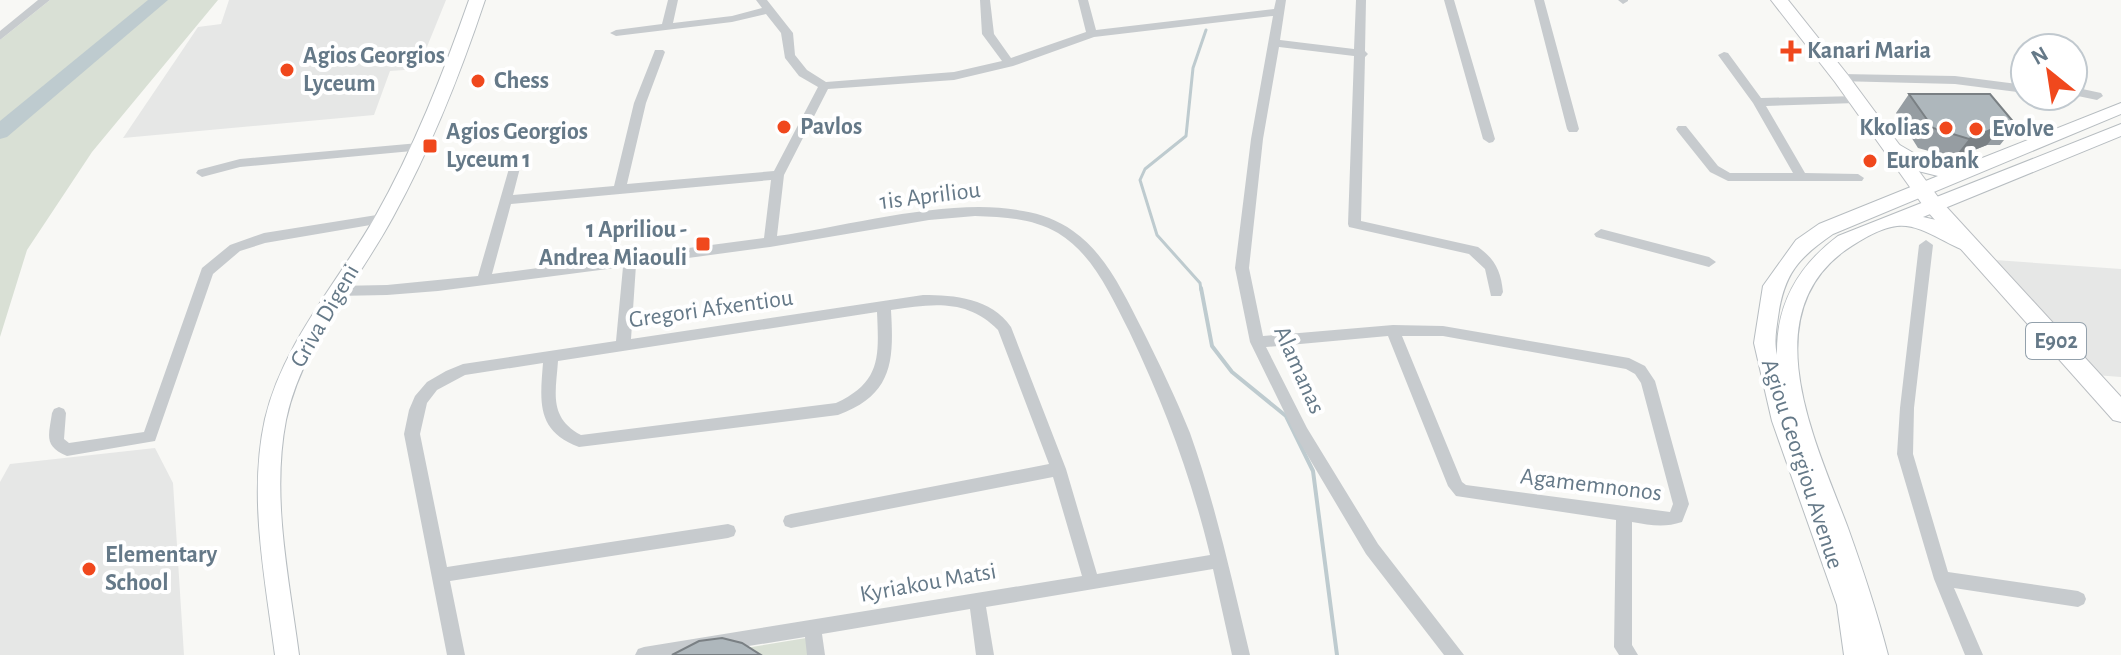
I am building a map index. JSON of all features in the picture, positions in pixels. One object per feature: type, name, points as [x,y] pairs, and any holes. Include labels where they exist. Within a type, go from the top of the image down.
[{"type":"main road","name":"Griva Digeni","points":[[287,655],[271,496],[272,443],[284,390],[309,334],[383,219],[419,147],[451,75],[477,0]]},
{"type":"main road","name":"E902","points":[[1779,0],[1841,78],[1928,198],[2121,413]]},
{"type":"main road","name":"Agiou Georgiou Avenue","points":[[1876,655],[1865,608],[1801,427],[1785,350],[1790,311],[1806,275],[1843,242],[1899,218],[1959,175],[2121,108]]},
{"type":"main road","name":"Agiou Georgiou Avenue","points":[[1856,655],[1849,605],[1783,421],[1764,343],[1767,308],[1773,286],[1803,245],[1853,216],[1928,198],[2121,130]]},
{"type":"main road","points":[[1892,148],[1924,167],[1959,175]]},
{"type":"main road","points":[[1899,218],[1938,227],[1969,246]]},
{"type":"street","points":[[0,37],[45,0]]},
{"type":"street","points":[[667,27],[673,0]]},
{"type":"street","points":[[985,0],[988,34],[1009,63]]},
{"type":"street","points":[[1083,0],[1092,34]]},
{"type":"street","points":[[1361,0],[1362,54],[1354,224],[1473,250],[1489,260],[1495,271],[1496,292]]},
{"type":"street","points":[[1449,0],[1489,139]]},
{"type":"street","points":[[1539,0],[1573,129]]},
{"type":"street","points":[[616,33],[732,19],[764,5],[787,33],[789,56],[803,73],[824,86],[954,76],[1009,63],[1092,34],[1280,6]]},
{"type":"street","name":"Alamanas","points":[[1280,6],[1257,139],[1242,268],[1257,342],[1301,432],[1372,549],[1455,655]]},
{"type":"street","points":[[1275,43],[1362,54]]},
{"type":"street","points":[[620,187],[640,103],[659,52]]},
{"type":"street","points":[[1724,55],[1758,102],[1801,177]]},
{"type":"street","points":[[1841,78],[1955,80],[2009,87]]},
{"type":"street","points":[[770,242],[778,175],[824,86]]},
{"type":"street","points":[[2089,94],[2097,96]]},
{"type":"street","points":[[1758,102],[1856,99]]},
{"type":"street","points":[[1682,129],[1720,174],[1858,178]]},
{"type":"street","points":[[202,173],[240,163],[419,147]]},
{"type":"street","points":[[484,280],[514,168]]},
{"type":"street","points":[[505,200],[620,187],[778,175]]},
{"type":"street","name":"1is Apriliou","points":[[336,291],[370,292],[484,280],[954,214],[994,212],[1025,215],[1047,222],[1068,234],[1091,254],[1124,308],[1153,367],[1182,433],[1220,561],[1241,655]]},
{"type":"street","points":[[59,413],[56,442],[67,450],[150,437],[207,271],[235,248],[264,238],[383,219]]},
{"type":"street","points":[[1601,234],[1709,262]]},
{"type":"street","points":[[1926,245],[1907,408],[1905,454],[1942,579],[1974,655]]},
{"type":"street","points":[[623,346],[630,261]]},
{"type":"street","name":"Gregori Afxentiou","points":[[456,655],[412,434],[415,407],[429,388],[442,378],[463,370],[923,300],[958,300],[992,313],[1004,327],[1058,469],[1091,580]]},
{"type":"street","points":[[551,357],[548,405],[551,421],[562,434],[579,441],[838,409],[860,400],[877,382],[886,363],[884,307]]},
{"type":"street","name":"Agamemnonos","points":[[1257,342],[1393,330],[1443,331],[1629,364],[1640,370],[1648,381],[1681,504],[1676,517],[1666,520],[1462,491],[1456,486],[1393,330]]},
{"type":"street","points":[[791,521],[1058,469]]},
{"type":"street","points":[[1624,513],[1623,647],[1629,655]]},
{"type":"street","points":[[440,575],[728,531]]},
{"type":"street","name":"Kyriakou Matsi","points":[[644,655],[1220,561]]},
{"type":"street","points":[[1942,579],[2078,599]]},
{"type":"street","points":[[977,599],[985,655]]},
{"type":"street","points":[[813,628],[816,655]]},
{"type":"shaded area","points":[[50,0],[218,0],[92,152],[27,250],[0,337],[0,40]]},
{"type":"shaded area","name":"Agios Georgios Lyceum","points":[[229,0],[446,0],[418,69],[390,71],[374,115],[123,138],[198,27],[221,24]]},
{"type":"shaded area","points":[[1995,260],[2121,269],[2121,377],[2095,375]]},
{"type":"shaded area","name":"Elementary School","points":[[155,448],[173,483],[184,655],[0,655],[0,482],[10,464]]},
{"type":"shaded area","points":[[806,638],[808,655],[703,655]]},
{"type":"building","points":[[1909,94],[1990,94],[2016,125],[2002,125],[1969,139],[1933,128]]},
{"type":"building","points":[[722,638],[742,643],[761,655],[672,655],[699,641]]},
{"type":"waterway","points":[[0,132],[159,0]]},
{"type":"waterway","points":[[1201,290],[1200,283],[1157,235],[1140,180],[1145,169],[1186,136],[1193,68],[1206,30]]},
{"type":"waterway","points":[[1201,288],[1212,346],[1232,372],[1286,416],[1313,471],[1337,655]]},
{"type":"place","name":"Kanari Maria","points":[[1791,51]]},
{"type":"place","name":"Agios Georgios Lyceum","points":[[287,70]]},
{"type":"place","name":"Chess","points":[[478,81]]},
{"type":"place","name":"Pavlos","points":[[784,127]]},
{"type":"place","name":"Kkolias","points":[[1946,128]]},
{"type":"place","name":"Evolve","points":[[1976,129]]},
{"type":"place","name":"Agios Georgios Lyceum 1","points":[[430,146]]},
{"type":"place","name":"Eurobank","points":[[1870,161]]},
{"type":"place","name":"1 Apriliou - Andrea Miaouli","points":[[703,244]]},
{"type":"place","name":"Elementary School","points":[[89,569]]}]
